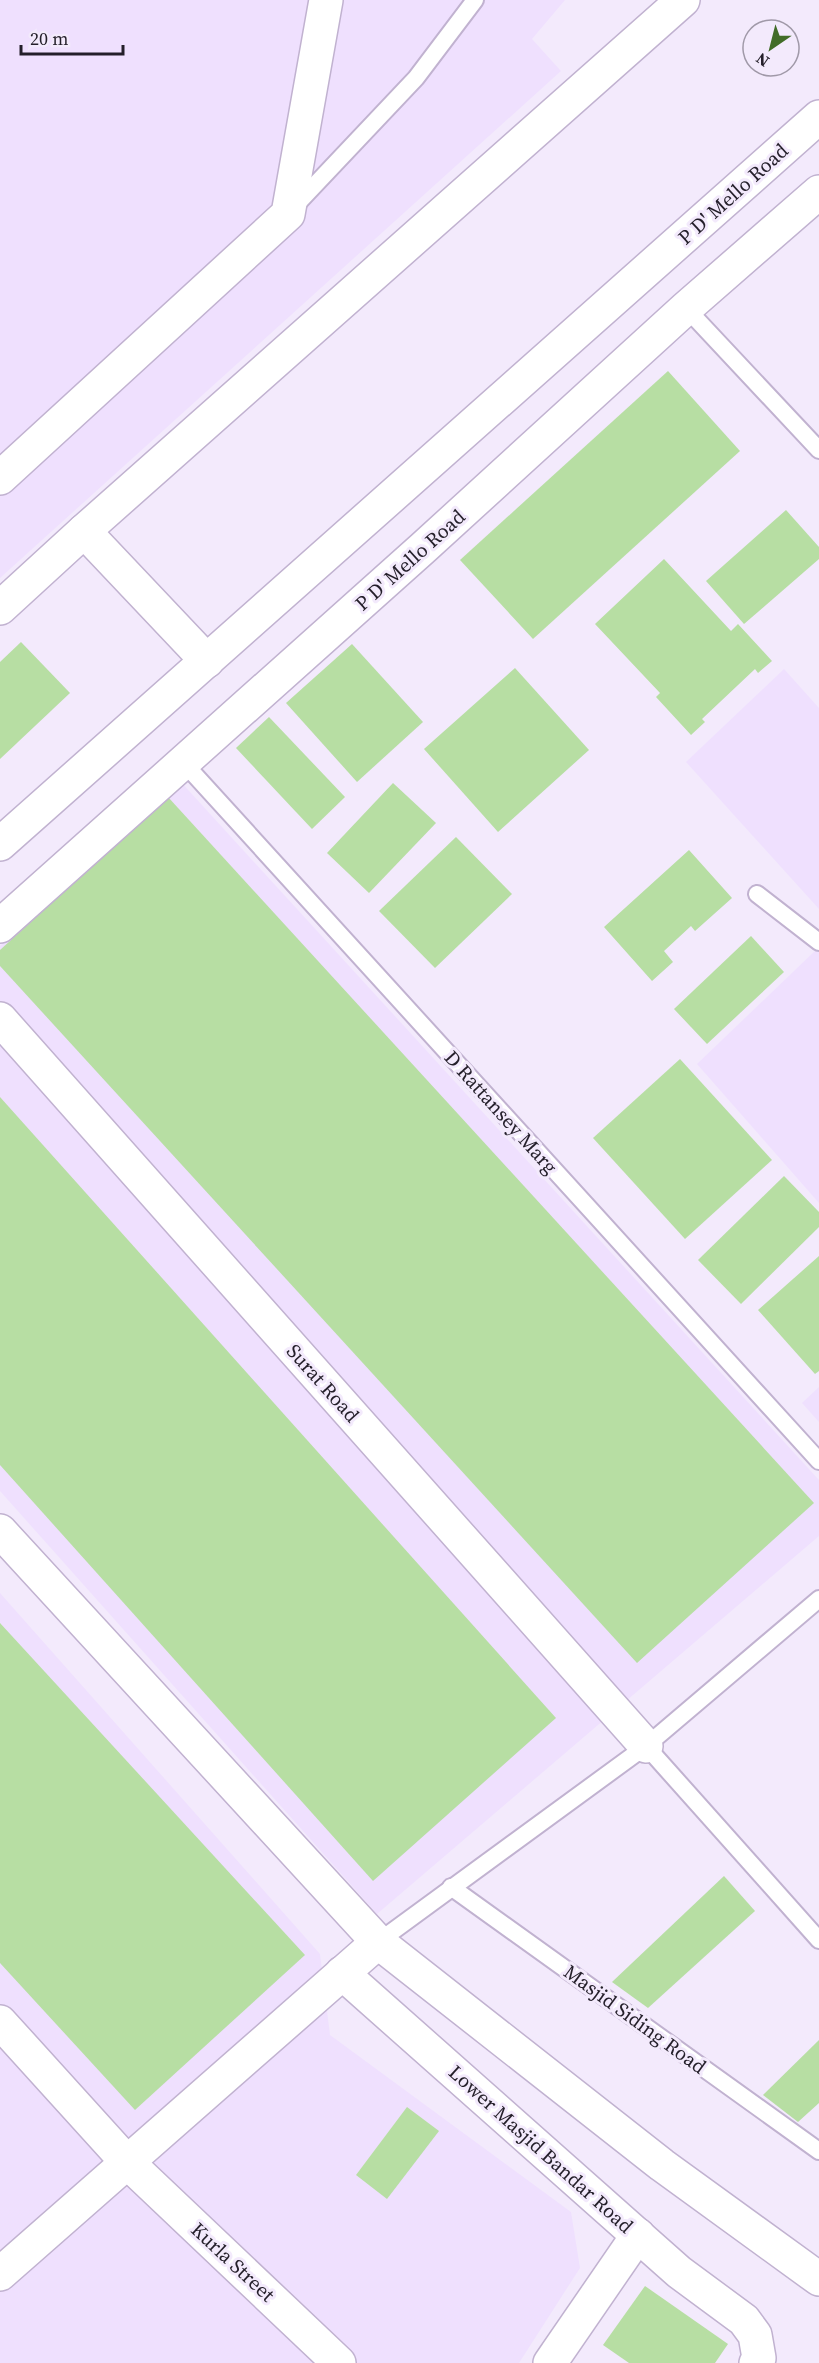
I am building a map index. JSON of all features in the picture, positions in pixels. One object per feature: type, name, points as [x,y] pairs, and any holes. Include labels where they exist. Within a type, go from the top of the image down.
[{"type":"street","points":[[0,478],[288,214],[326,0]]},
{"type":"street","points":[[0,608],[683,0]]},
{"type":"street","name":"P D' Mello Road","points":[[0,844],[819,117]]},
{"type":"street","name":"P D' Mello Road","points":[[0,926],[423,549],[686,308],[819,192]]},
{"type":"street","points":[[84,531],[207,661]]},
{"type":"street","name":"Surat Road","points":[[0,1019],[646,1746]]},
{"type":"street","points":[[0,1531],[378,1941],[662,2165],[819,2279]]},
{"type":"street","points":[[0,2274],[378,1941]]},
{"type":"street","name":"Lower Masjid Bandar Road","points":[[342,1972],[679,2272],[744,2320],[755,2335],[759,2358],[756,2363]]},
{"type":"street","name":"Kurla Street","points":[[0,2022],[126,2161],[339,2363]]},
{"type":"street","points":[[550,2363],[638,2235]]},
{"type":"lane","points":[[288,214],[416,78],[475,0]]},
{"type":"lane","points":[[686,308],[819,450]]},
{"type":"lane","name":"D Rattansey Marg","points":[[183,762],[819,1461]]},
{"type":"lane","points":[[757,894],[819,942]]},
{"type":"lane","points":[[378,1941],[646,1746],[819,1599]]},
{"type":"lane","points":[[646,1746],[819,1940]]},
{"type":"lane","name":"Masjid Siding Road","points":[[451,1887],[819,2151]]},
{"type":"shaded area","points":[[0,0],[565,0],[532,39],[561,71],[0,578]]},
{"type":"shaded area","points":[[784,669],[819,708],[819,909],[686,762]]},
{"type":"shaded area","points":[[180,781],[819,1480],[819,1536],[377,1914],[0,1491],[0,946]]},
{"type":"shaded area","points":[[819,947],[819,1203],[697,1064]]},
{"type":"shaded area","points":[[819,1387],[819,1422],[802,1403]]},
{"type":"shaded area","points":[[0,1593],[320,1954],[330,2035],[571,2212],[580,2268],[519,2363],[0,2363]]},
{"type":"building","points":[[668,371],[740,451],[533,639],[460,560]]},
{"type":"building","points":[[786,510],[819,547],[819,559],[744,624],[706,581]]},
{"type":"building","points":[[664,559],[731,631],[738,624],[772,661],[758,673],[755,669],[702,719],[705,722],[691,735],[656,697],[660,693],[595,624]]},
{"type":"building","points":[[21,642],[70,693],[0,759],[0,662]]},
{"type":"building","points":[[352,644],[423,722],[357,782],[286,703]]},
{"type":"building","points":[[515,668],[589,750],[498,832],[424,749]]},
{"type":"building","points":[[269,717],[345,797],[312,829],[236,748]]},
{"type":"building","points":[[393,783],[436,823],[369,893],[327,853]]},
{"type":"building","points":[[168,797],[814,1503],[637,1663],[0,966],[0,950]]},
{"type":"building","points":[[456,837],[512,894],[435,968],[379,911]]},
{"type":"building","points":[[689,850],[732,898],[695,931],[691,926],[664,951],[673,962],[652,981],[604,927]]},
{"type":"building","points":[[751,936],[784,972],[707,1044],[674,1009]]},
{"type":"building","points":[[680,1059],[772,1160],[685,1239],[593,1138]]},
{"type":"building","points":[[0,1097],[556,1718],[373,1881],[0,1465]]},
{"type":"building","points":[[784,1176],[819,1212],[819,1227],[741,1304],[698,1260]]},
{"type":"building","points":[[819,1256],[819,1371],[815,1374],[758,1310]]},
{"type":"building","points":[[0,1623],[305,1955],[135,2110],[0,1963]]},
{"type":"building","points":[[724,1876],[755,1911],[648,2008],[612,1982]]},
{"type":"building","points":[[819,2040],[819,2103],[798,2122],[763,2095]]},
{"type":"building","points":[[407,2107],[439,2131],[387,2199],[356,2175]]},
{"type":"building","points":[[645,2286],[728,2344],[715,2363],[629,2363],[603,2345]]}]
